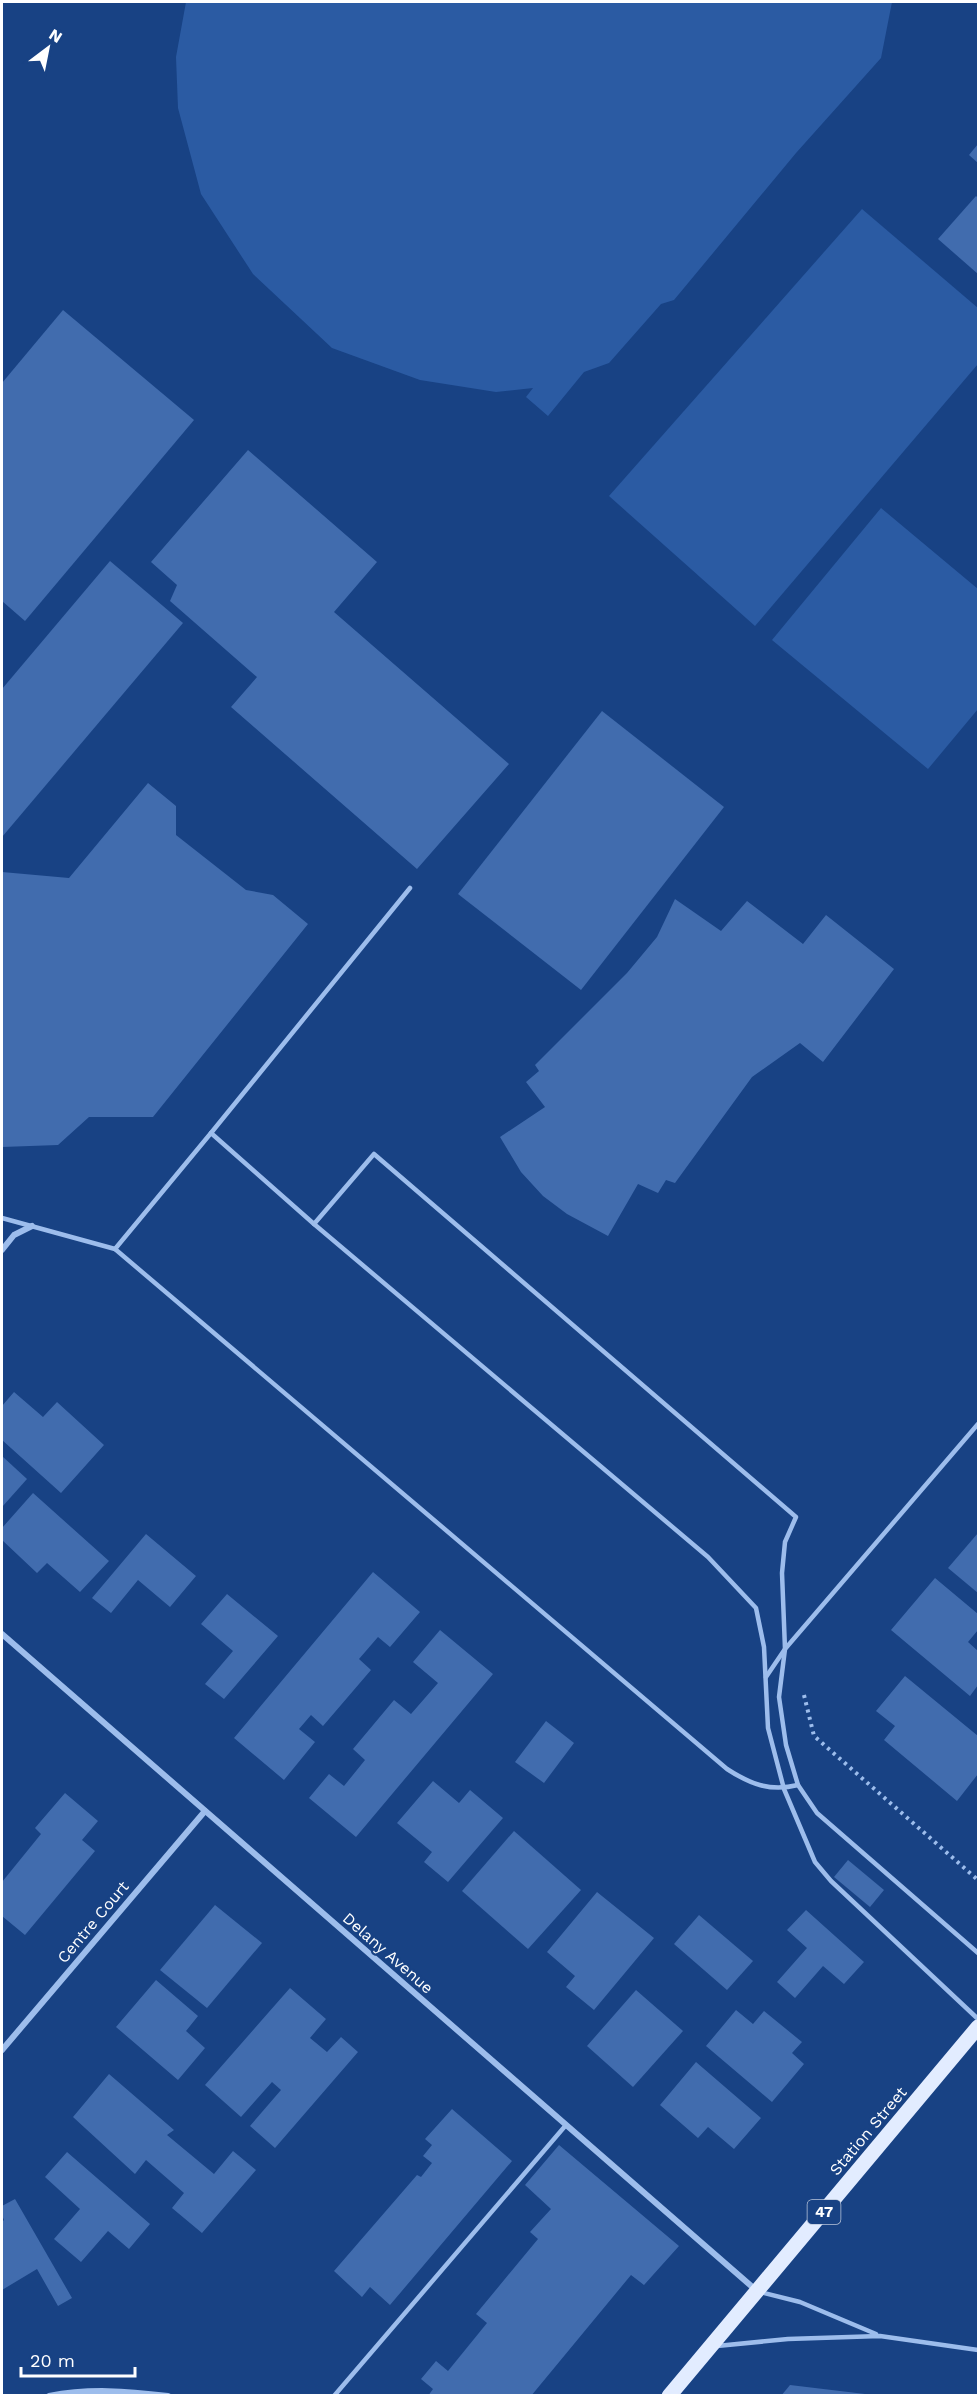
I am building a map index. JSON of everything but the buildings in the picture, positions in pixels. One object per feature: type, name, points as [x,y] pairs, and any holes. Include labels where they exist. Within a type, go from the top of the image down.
[{"type":"main road","name":"Station Street","points":[[669,2396],[978,2027]]},
{"type":"street","points":[[2,1250],[14,1235],[32,1226]]},
{"type":"street","name":"Delany Avenue","points":[[2,1634],[758,2292]]},
{"type":"street","name":"Centre Court","points":[[2,2050],[205,1811]]},
{"type":"street","points":[[48,2396],[72,2391],[122,2390],[168,2396]]},
{"type":"lane","points":[[115,1249],[410,888]]},
{"type":"lane","points":[[212,1133],[314,1224],[708,1557],[756,1608],[764,1647],[768,1728],[784,1788],[815,1862],[831,1881],[978,2019]]},
{"type":"lane","points":[[314,1224],[374,1154],[796,1517],[784,1542],[785,1649],[779,1697],[786,1745],[798,1785],[817,1813],[978,1953]]},
{"type":"lane","points":[[2,1218],[115,1249],[727,1769],[750,1784],[784,1788],[798,1785]]},
{"type":"lane","points":[[766,1677],[785,1649],[978,1424]]},
{"type":"lane","points":[[334,2396],[566,2125]]},
{"type":"lane","points":[[758,2292],[800,2302],[880,2336]]},
{"type":"lane","points":[[712,2347],[788,2339],[880,2336],[978,2350]]},
{"type":"path","points":[[801,1686],[814,1736],[978,1880]]},
{"type":"shaded area","points":[[186,2],[892,2],[881,58],[796,153],[674,300],[661,304],[609,363],[584,372],[548,416],[526,397],[533,388],[496,392],[420,380],[332,348],[253,274],[201,194],[178,108],[176,57]]},
{"type":"shaded area","points":[[862,209],[978,308],[978,364],[755,626],[609,496]]},
{"type":"shaded area","points":[[881,508],[978,589],[978,709],[928,769],[772,640]]}]
